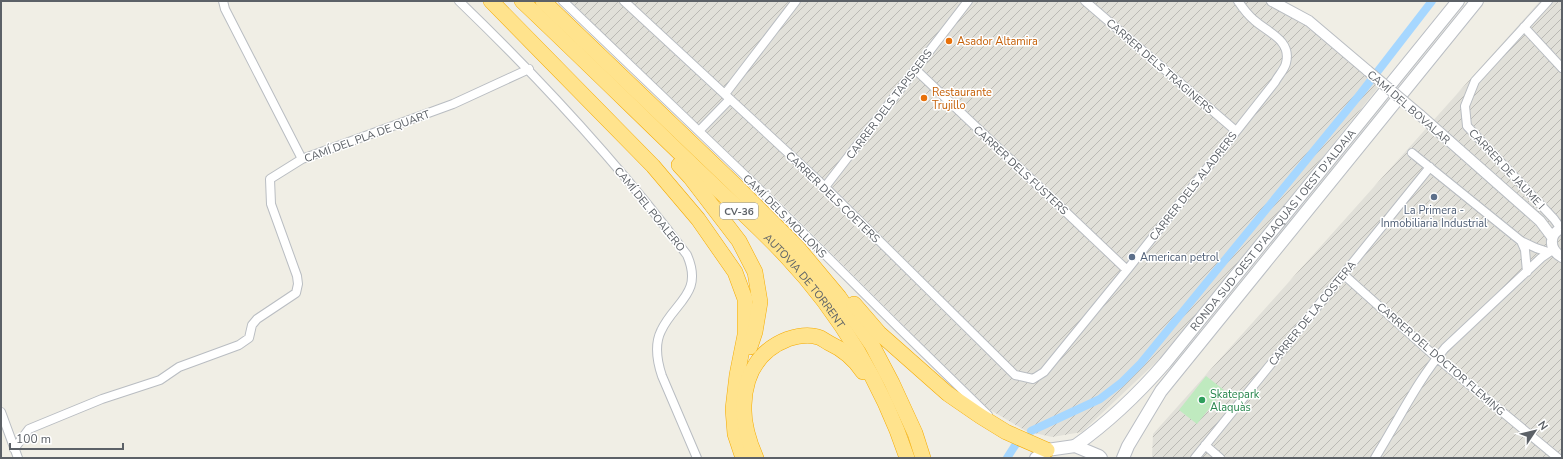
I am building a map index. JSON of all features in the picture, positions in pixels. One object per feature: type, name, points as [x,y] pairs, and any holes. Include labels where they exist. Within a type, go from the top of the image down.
[{"type":"highway","points":[[491,1],[653,166],[698,219],[735,272],[745,299],[745,335],[737,375],[733,409],[735,434],[742,458]]},
{"type":"highway","name":"AUTOVIA DE TORRENT","points":[[522,1],[787,257],[827,305],[857,350],[878,388],[901,440],[907,458]]},
{"type":"highway","name":"AUTOVIA DE TORRENT","points":[[543,1],[732,182],[798,248],[843,303],[872,345],[892,383],[915,433],[923,458]]},
{"type":"highway","points":[[561,39],[581,64],[640,123],[690,177],[739,241],[755,272],[760,302],[755,332],[740,380],[733,409]]},
{"type":"highway","points":[[732,182],[752,196],[801,244],[879,333],[948,394],[980,416],[1042,454]]},
{"type":"highway","points":[[756,458],[750,443],[745,418],[744,405],[748,378],[759,358],[776,344],[798,335],[817,337],[840,348],[860,368],[873,390],[901,458]]},
{"type":"main road","name":"RONDA SUD-OEST D'ALAQUÀS I OEST D'ALDAIA","points":[[1075,446],[1098,429],[1133,398],[1166,362],[1458,1]]},
{"type":"main road","name":"RONDA SUD-OEST D'ALAQUÀS I OEST D'ALDAIA","points":[[1123,458],[1128,446],[1161,391],[1477,1]]},
{"type":"main road","points":[[1042,454],[1075,446],[1101,458]]},
{"type":"street","points":[[223,1],[225,9],[302,159]]},
{"type":"street","name":"CAMÍ DEL POALERO","points":[[459,1],[529,69],[630,182],[687,255],[690,261],[692,278],[689,292],[669,317],[661,331],[657,351],[662,376],[697,458]]},
{"type":"street","name":"CAMÍ DELS MOLLONS","points":[[563,1],[1006,432]]},
{"type":"street","points":[[699,132],[727,97],[796,1]]},
{"type":"street","name":"CARRER DELS TAPISSERS","points":[[825,187],[968,1]]},
{"type":"street","name":"CARRER DELS TRAGINERS","points":[[1085,1],[1236,131]]},
{"type":"street","name":"CARRER DELS ALADRERS","points":[[1044,372],[1128,270],[1275,82],[1286,64],[1287,53],[1284,45],[1277,36],[1254,20],[1238,1]]},
{"type":"street","name":"CAMÍ DEL BOVALAR","points":[[1272,1],[1309,21],[1540,222],[1552,237]]},
{"type":"street","points":[[1548,1],[1524,27],[1562,68]]},
{"type":"street","name":"CARRER DELS COETERS","points":[[625,2],[825,187],[1015,375],[1033,380],[1044,372]]},
{"type":"street","name":"CARRER DE JAUME I","points":[[1524,27],[1475,81],[1465,106],[1467,126],[1561,227]]},
{"type":"street","name":"CAMÍ DEL PLA DE QUART","points":[[14,449],[29,428],[102,399],[160,380],[184,364],[240,345],[249,338],[252,325],[257,319],[296,293],[298,284],[297,276],[271,204],[270,179],[302,159],[453,104],[529,69]]},
{"type":"street","name":"CARRER DELS FUSTERS","points":[[915,69],[1128,270]]},
{"type":"street","points":[[1412,153],[1521,241],[1536,248],[1551,251],[1562,257]]},
{"type":"street","name":"CARRER DE LA COSTERA","points":[[1195,458],[1430,167]]},
{"type":"street","points":[[1540,222],[1561,227]]},
{"type":"street","points":[[1376,458],[1424,377],[1445,348],[1551,251],[1552,237],[1561,227]]},
{"type":"street","points":[[1521,241],[1524,250],[1527,272]]},
{"type":"street","name":"CARRER DEL DOCTOR FLEMING","points":[[1343,274],[1437,358],[1558,458]]},
{"type":"street","points":[[1,412],[18,458]]},
{"type":"street","points":[[1205,445],[1220,458]]},
{"type":"shaded area","points":[[565,1],[1264,1],[1309,24],[1380,85],[1168,351],[1082,432],[1052,437],[1026,431],[987,408],[772,194],[729,159]]},
{"type":"shaded area","points":[[1540,1],[1562,1],[1562,458],[1152,458],[1153,434]]},
{"type":"green space","name":"Skatepark Alaquàs","points":[[1206,376],[1224,390],[1197,424],[1179,410]]},
{"type":"waterway","points":[[1031,431],[1100,399],[1121,383],[1141,363],[1361,93],[1432,1]]},
{"type":"waterway","points":[[1007,458],[1016,444]]},
{"type":"place","name":"Asador Altamira","points":[[949,41]]},
{"type":"place","name":"Restaurante Trujillo","points":[[924,98]]},
{"type":"place","name":"La Primera - Inmobiliaria Industrial","points":[[1434,197]]},
{"type":"place","name":"American petrol","points":[[1132,257]]},
{"type":"place","name":"Skatepark Alaquàs","points":[[1202,400]]}]
